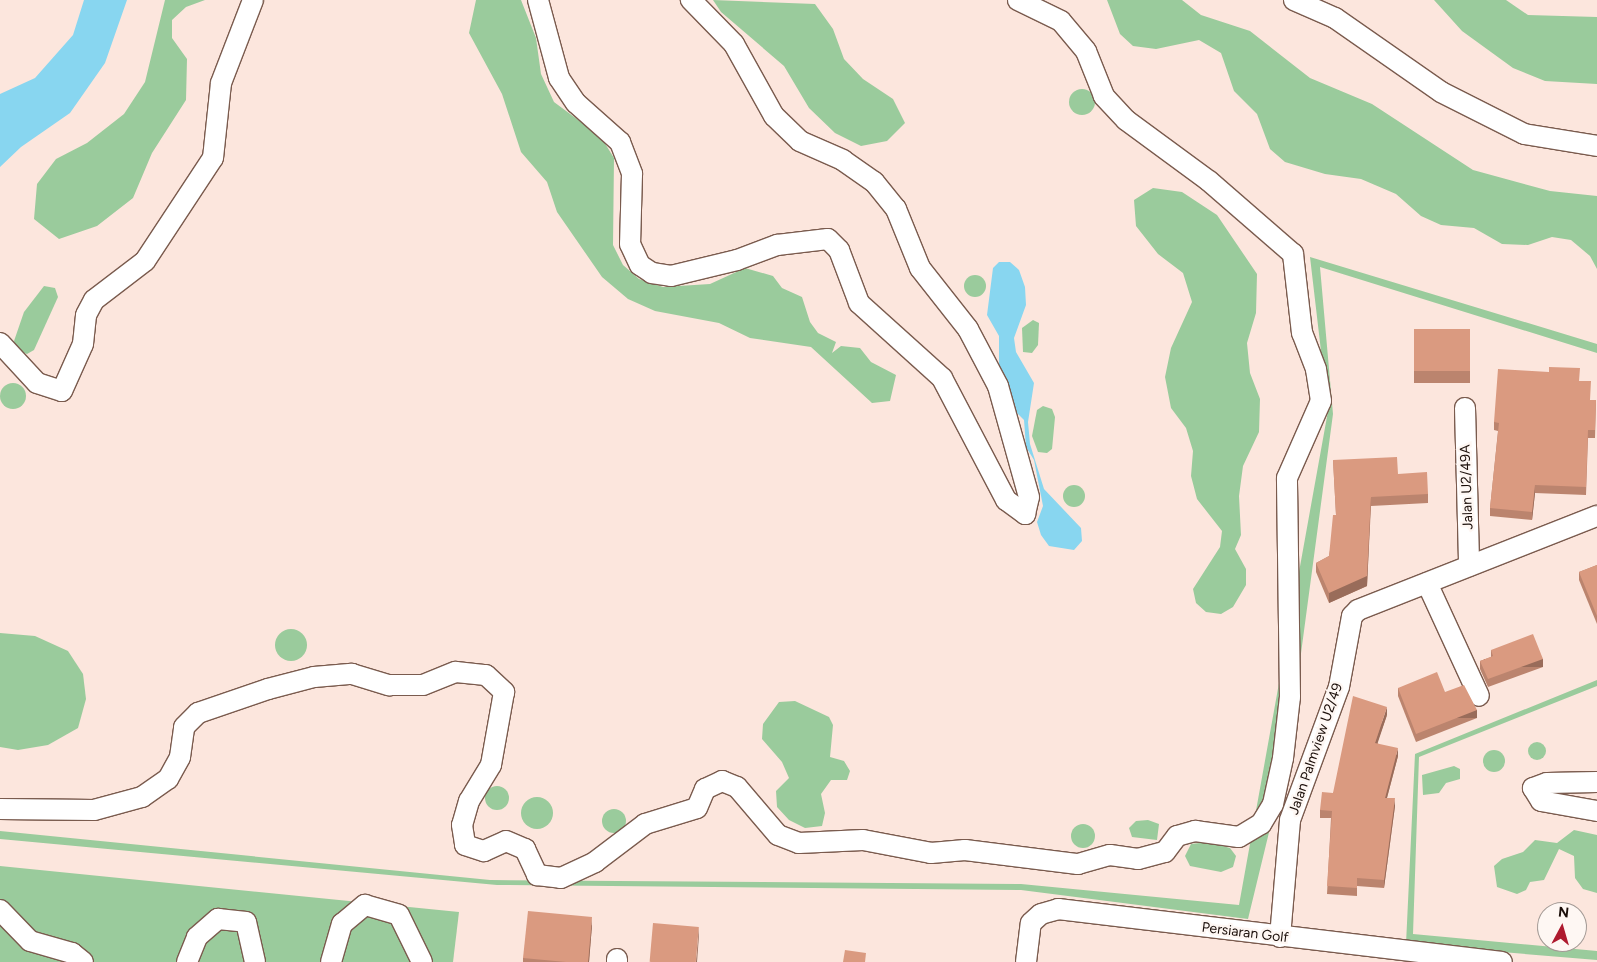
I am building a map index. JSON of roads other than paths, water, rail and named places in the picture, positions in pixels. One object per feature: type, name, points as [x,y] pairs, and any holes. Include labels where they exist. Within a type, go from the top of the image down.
[{"type":"street","points":[[0,343],[36,384],[62,390],[82,344],[86,316],[94,300],[145,262],[213,158],[221,83],[253,0]]},
{"type":"street","points":[[538,0],[559,78],[576,103],[620,142],[632,174],[630,244],[640,266],[652,273],[671,276],[738,260],[777,245],[828,238],[839,250],[859,303],[942,378],[1006,500],[1024,514],[1029,497],[998,386],[968,329],[920,268],[896,210],[874,182],[843,160],[800,141],[774,116],[734,44],[691,0]]},
{"type":"street","points":[[0,809],[94,810],[142,797],[168,779],[180,757],[184,727],[198,713],[259,692],[314,677],[352,674],[388,685],[423,685],[456,672],[486,675],[504,692],[491,765],[469,801],[462,825],[465,845],[484,851],[506,841],[524,849],[537,875],[561,878],[595,862],[645,824],[697,808],[706,789],[722,781],[737,788],[778,835],[799,843],[863,840],[931,853],[965,850],[1038,862],[1078,864],[1110,855],[1138,858],[1165,852],[1177,836],[1195,831],[1239,837],[1261,824],[1273,804],[1281,768],[1290,697],[1287,478],[1321,400],[1316,369],[1302,333],[1293,254],[1209,181],[1126,120],[1104,96],[1086,51],[1061,21],[1018,0]]},
{"type":"street","points":[[1294,0],[1335,18],[1441,92],[1524,134],[1597,146]]},
{"type":"street","name":"Jalan U2/49A","points":[[1465,408],[1469,566]]},
{"type":"street","name":"Jalan Palmview U2/49","points":[[1280,937],[1290,820],[1339,688],[1352,616],[1358,610],[1597,516]]},
{"type":"street","points":[[1427,583],[1479,696]]},
{"type":"street","points":[[1597,782],[1546,783],[1534,788],[1541,801],[1597,811]]},
{"type":"street","points":[[331,962],[342,924],[365,905],[399,915],[422,962]]},
{"type":"street","name":"Persiaran Golf","points":[[1026,962],[1031,923],[1058,909],[1502,962]]},
{"type":"street","points":[[0,910],[30,941],[72,953],[83,962]]},
{"type":"street","points":[[187,962],[197,937],[218,919],[246,922],[255,962]]},
{"type":"water","points":[[84,0],[127,0],[105,63],[70,113],[21,147],[0,167],[0,94],[35,78],[73,35]]},
{"type":"water","points":[[999,262],[1010,262],[1019,270],[1025,287],[1026,305],[1014,338],[1016,352],[1034,383],[1028,422],[1030,444],[1044,489],[1081,528],[1082,541],[1074,550],[1049,546],[1041,535],[1037,522],[1043,506],[1034,460],[1026,447],[1024,420],[1014,410],[999,367],[999,336],[987,315],[993,268]]}]
